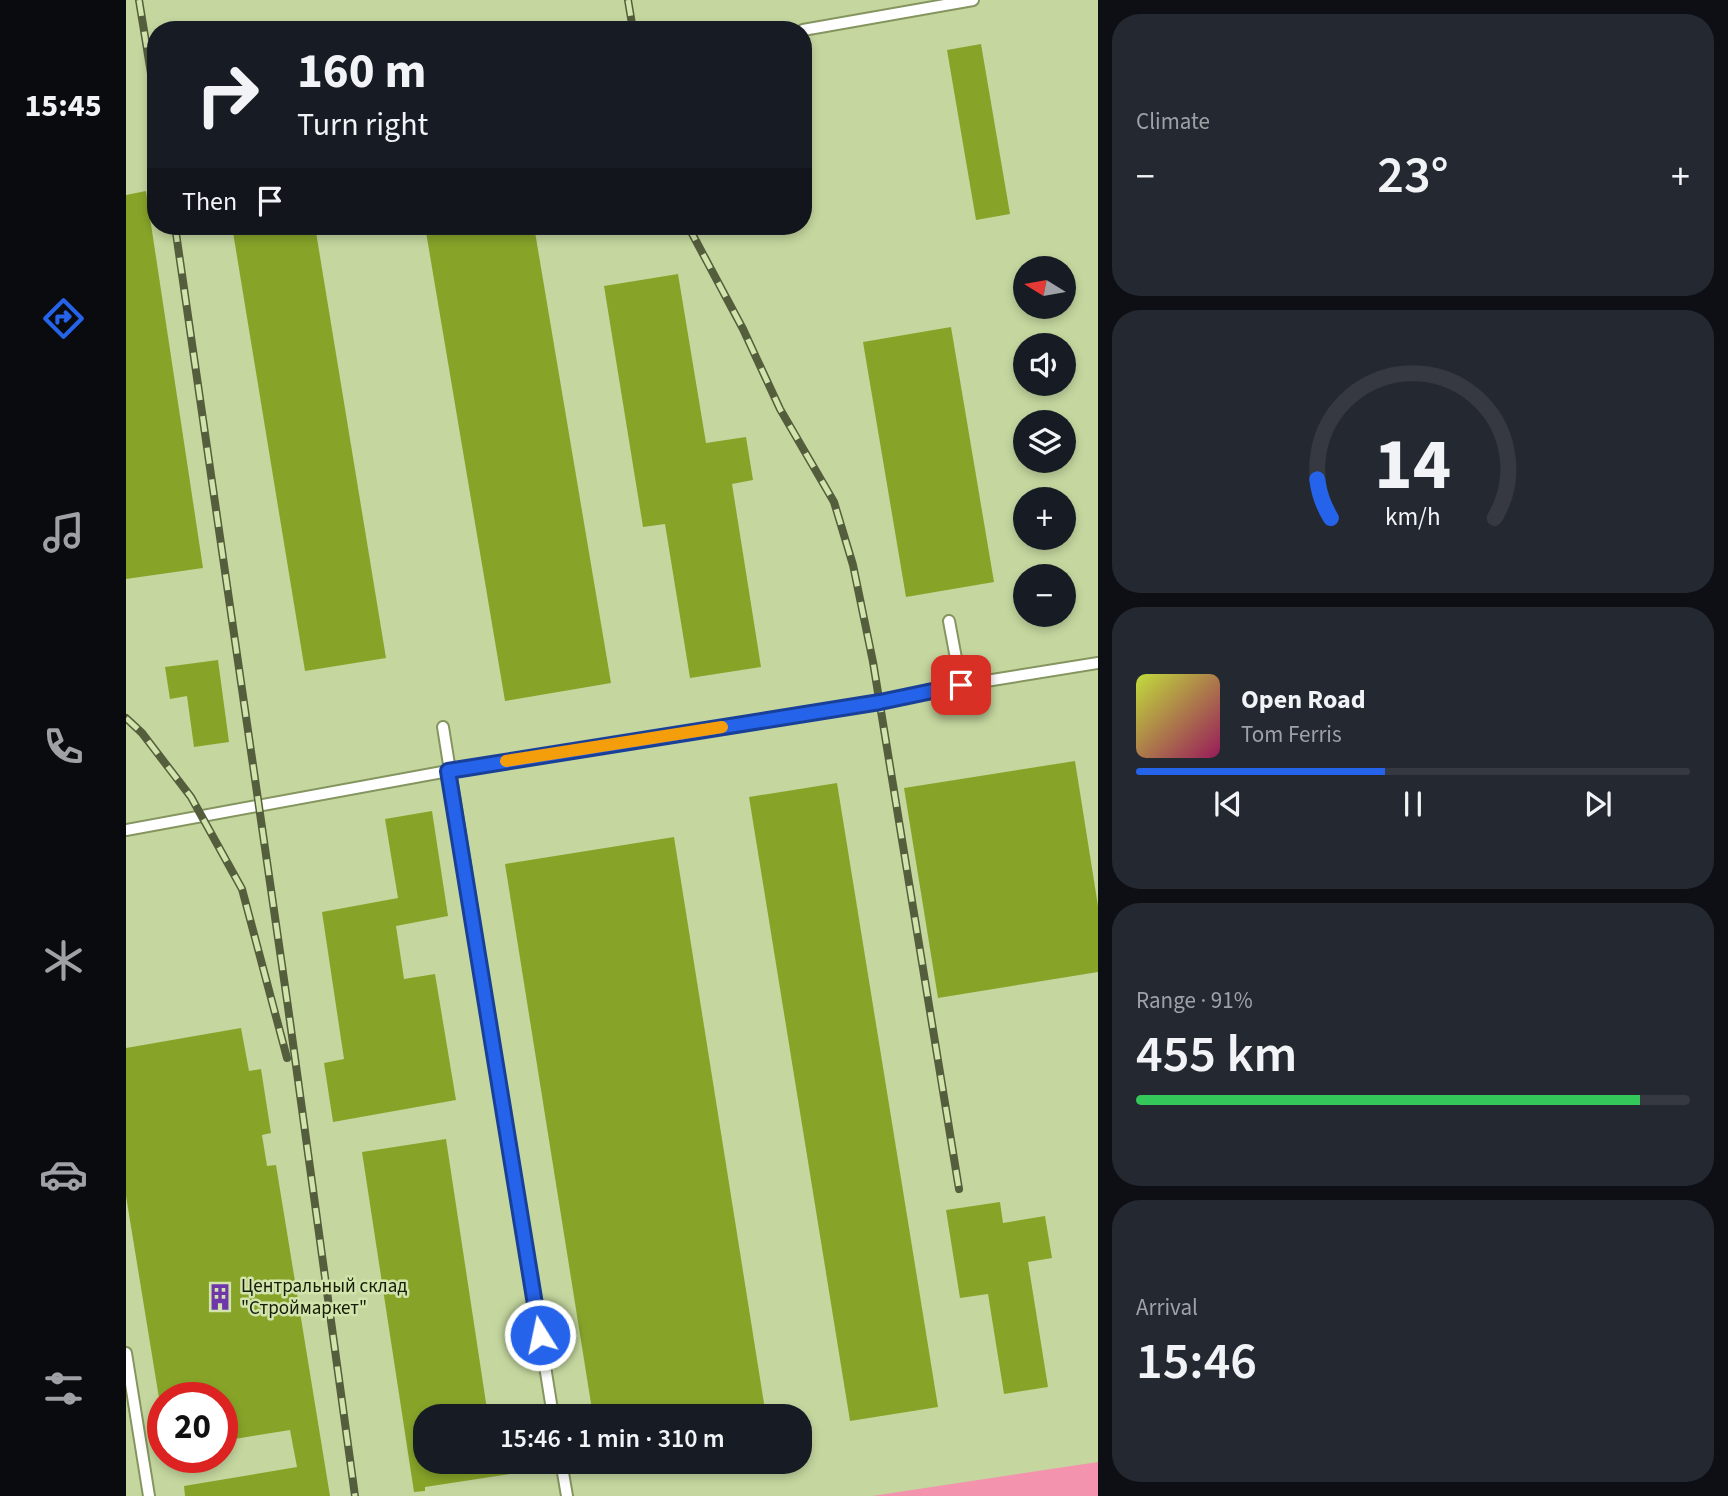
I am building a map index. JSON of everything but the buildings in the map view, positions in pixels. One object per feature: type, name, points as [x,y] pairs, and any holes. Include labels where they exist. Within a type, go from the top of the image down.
[{"type":"lane","points":[[812,28],[949,2],[974,0]]},
{"type":"lane","points":[[949,621],[961,685]]},
{"type":"lane","points":[[126,830],[448,771],[867,704],[961,685],[1098,663]]},
{"type":"lane","points":[[443,727],[552,1404]]},
{"type":"lane","points":[[126,1353],[149,1496]]},
{"type":"lane","points":[[563,1474],[567,1496]]},
{"type":"shaded area","points":[[1098,1462],[1098,1496],[872,1496]]},
{"type":"railway","points":[[139,0],[147,49]]},
{"type":"railway","points":[[628,0],[632,21]]},
{"type":"railway","points":[[176,235],[288,1007],[355,1496]]},
{"type":"railway","points":[[693,235],[743,329],[780,409],[834,502],[853,565],[873,662],[959,1189]]},
{"type":"railway","points":[[126,718],[142,733],[191,797],[242,889],[287,1058]]},
{"type":"slow traffic","points":[[506,761],[722,727]]},
{"type":"place","name":"Центральный склад \"Строймаркет\"","points":[[220,1297]]},
{"type":"route","points":[[540,1335],[448,771],[880,702],[961,685]]}]
